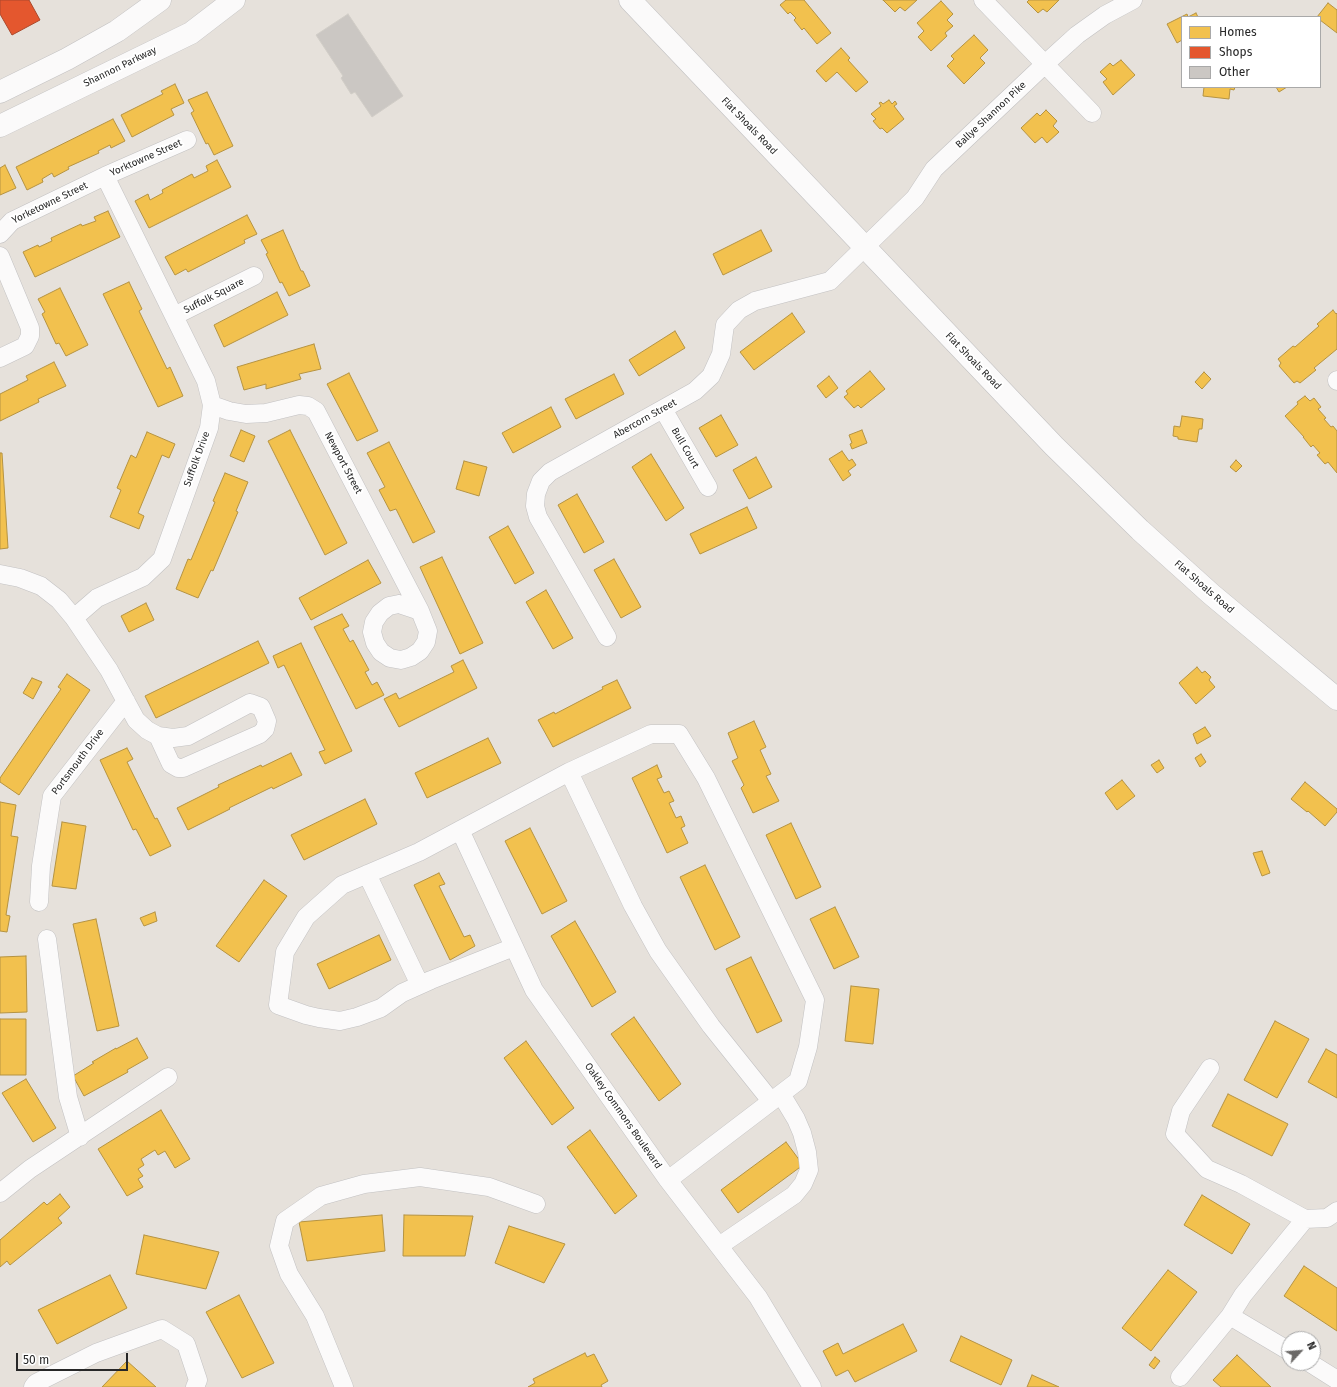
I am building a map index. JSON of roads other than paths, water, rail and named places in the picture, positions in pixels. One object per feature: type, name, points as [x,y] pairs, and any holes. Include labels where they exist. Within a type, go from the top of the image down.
[{"type":"street","points":[[0,92],[67,59],[117,31],[160,0]]},
{"type":"street","name":"Shannon Parkway","points":[[0,126],[191,33],[234,0]]},
{"type":"street","name":"Flat Shoals Road","points":[[630,0],[1054,446],[1140,530],[1211,594],[1336,696]]},
{"type":"street","points":[[982,0],[1092,113]]},
{"type":"street","name":"Ballye Shannon Pike","points":[[865,248],[915,198],[934,169],[1045,64],[1077,35],[1105,15],[1133,0]]},
{"type":"street","name":"Yorktowne Street","points":[[105,176],[187,140]]},
{"type":"street","name":"Yorketowne Street","points":[[0,234],[12,221],[105,176]]},
{"type":"street","name":"Suffolk Drive","points":[[74,618],[97,598],[143,577],[162,559],[209,428],[212,405],[206,381],[105,176]]},
{"type":"street","name":"Abercorn Street","points":[[607,637],[538,517],[535,506],[536,494],[541,481],[550,472],[695,391],[711,376],[722,354],[725,325],[739,310],[756,301],[830,281],[865,248]]},
{"type":"street","points":[[0,256],[30,328],[30,336],[26,346],[0,358]]},
{"type":"street","name":"Suffolk Square","points":[[174,316],[254,276]]},
{"type":"street","name":"Newport Street","points":[[212,405],[229,411],[246,414],[266,413],[299,405],[308,406],[316,412],[420,611]]},
{"type":"street","name":"Bull Court","points":[[663,409],[708,487]]},
{"type":"street","points":[[0,574],[20,578],[41,586],[59,600],[74,618],[109,670],[136,720],[147,730],[158,736],[172,738],[188,736],[250,703],[261,707],[267,721],[265,728],[260,734],[183,768],[178,768],[171,764],[158,736]]},
{"type":"street","name":"Portsmouth Drive","points":[[39,902],[41,866],[52,796],[126,701]]},
{"type":"street","points":[[514,947],[402,993],[381,1008],[357,1017],[340,1021],[306,1016],[278,1005],[284,952],[306,917],[342,885],[419,852],[569,772],[651,734],[679,734],[706,778],[814,1000],[808,1047],[798,1081],[668,1180]]},
{"type":"street","points":[[569,772],[633,906],[658,951],[711,1026],[796,1119],[802,1133],[807,1152],[809,1170],[803,1184],[794,1195],[719,1246]]},
{"type":"street","name":"Oakley Commons Boulevard","points":[[460,830],[534,990],[668,1180],[758,1297],[812,1387]]},
{"type":"street","points":[[367,874],[420,985]]},
{"type":"street","points":[[47,939],[68,1097],[80,1137]]},
{"type":"street","points":[[1210,1068],[1181,1110],[1175,1134],[1207,1168],[1242,1184],[1305,1219],[1327,1218],[1337,1211]]},
{"type":"street","points":[[0,1193],[30,1169],[168,1077]]},
{"type":"street","points":[[344,1387],[315,1316],[289,1274],[279,1246],[285,1221],[321,1196],[364,1184],[420,1177],[490,1187],[536,1204]]},
{"type":"street","points":[[1180,1378],[1230,1316],[1243,1295],[1305,1219]]},
{"type":"street","points":[[1230,1316],[1281,1346]]},
{"type":"street","points":[[33,1387],[36,1384],[96,1353],[162,1329],[186,1344],[198,1380],[195,1387]]},
{"type":"street","points":[[1321,1370],[1337,1380]]}]
